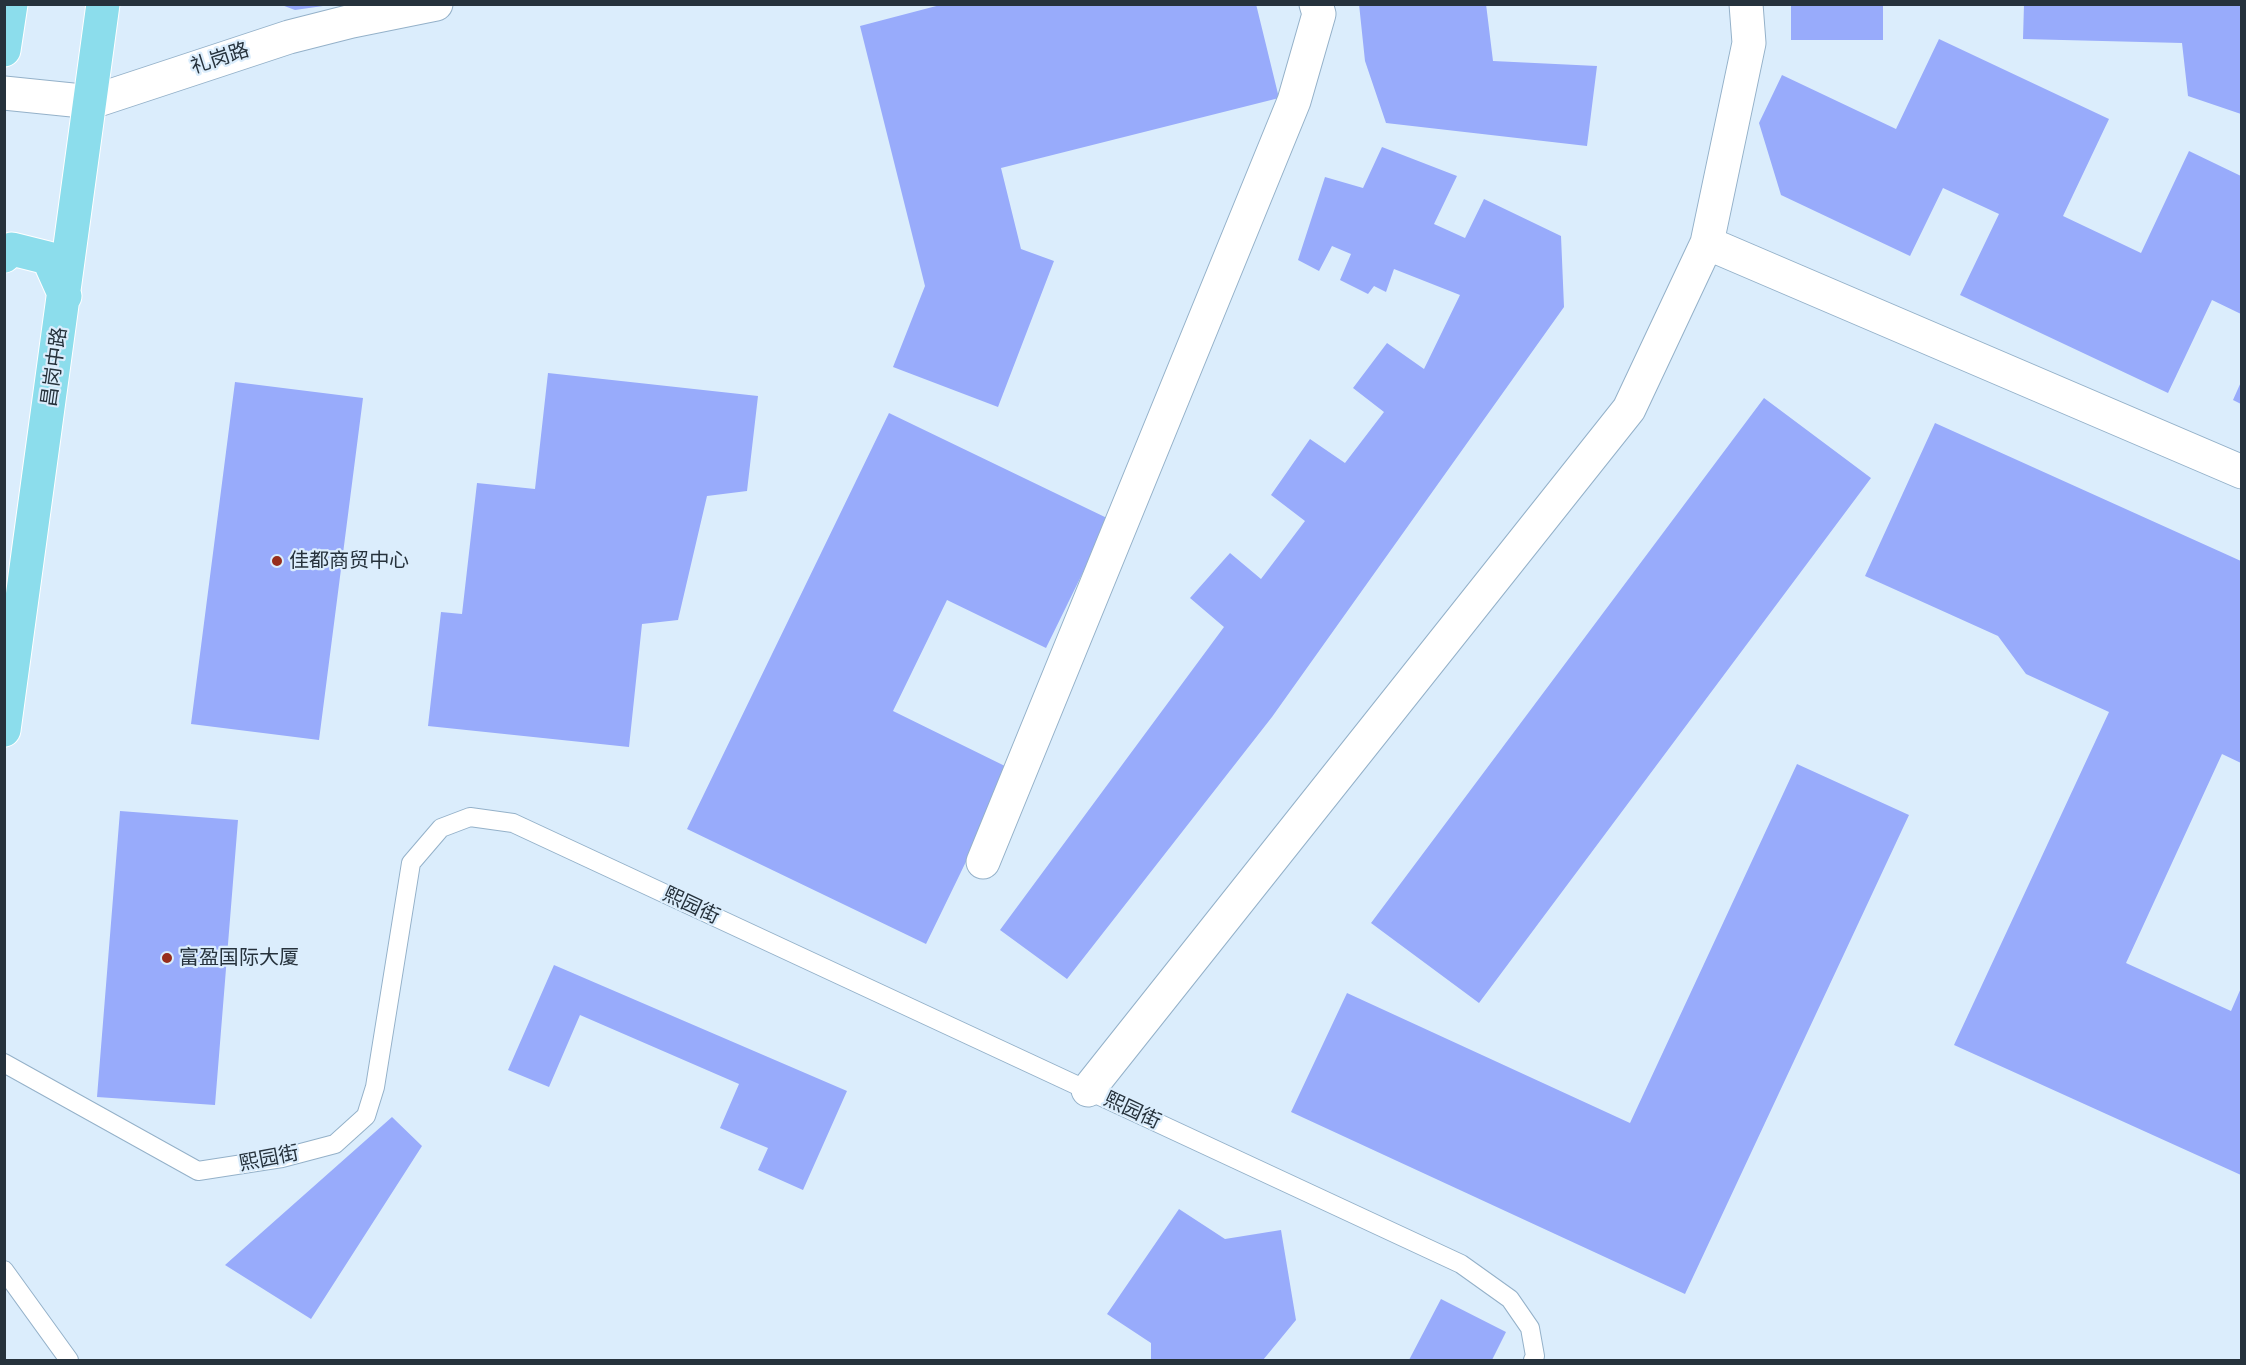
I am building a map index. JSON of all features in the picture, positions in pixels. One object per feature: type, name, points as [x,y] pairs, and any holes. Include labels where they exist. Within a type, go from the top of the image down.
[{"type":"main road","points":[[4,50],[11,4]]},
{"type":"main road","name":"昌岗中路","points":[[4,730],[92,102],[103,4]]},
{"type":"main road","points":[[4,255],[12,249],[48,258],[65,296]]},
{"type":"street","name":"礼岗路","points":[[4,93],[92,102],[289,37],[352,21],[436,4]]},
{"type":"street","points":[[983,862],[1294,101],[1319,14],[1316,4]]},
{"type":"street","points":[[1088,1090],[1629,409],[1707,243],[1749,44],[1746,4]]},
{"type":"street","points":[[1707,243],[2241,472]]},
{"type":"lane","name":"熙园街","points":[[4,1063],[198,1171],[282,1158],[335,1143],[366,1116],[375,1087],[411,863],[441,828],[470,817],[513,823],[1461,1264],[1510,1299],[1530,1328],[1533,1360]]},
{"type":"lane","points":[[4,1270],[69,1360]]},
{"type":"building","points":[[279,4],[322,4],[323,6],[295,10]]},
{"type":"building","points":[[944,4],[1256,4],[1279,98],[1001,168],[1021,249],[1054,261],[998,407],[893,367],[925,286],[860,26]]},
{"type":"building","points":[[1359,4],[1486,4],[1493,61],[1597,66],[1587,146],[1386,123],[1365,61]]},
{"type":"building","points":[[1791,4],[1883,4],[1883,40],[1791,40]]},
{"type":"building","points":[[2024,4],[2241,4],[2241,114],[2188,96],[2182,43],[2023,39]]},
{"type":"building","points":[[1939,39],[2109,119],[2063,216],[2141,253],[2189,151],[2241,176],[2241,314],[2212,300],[2168,393],[1960,295],[1999,214],[1943,188],[1910,256],[1781,195],[1759,123],[1782,75],[1896,129]]},
{"type":"building","points":[[1382,147],[1457,176],[1434,224],[1465,238],[1484,199],[1561,236],[1564,307],[1272,717],[1067,979],[1000,930],[1224,627],[1190,598],[1230,553],[1261,579],[1305,521],[1271,495],[1310,439],[1345,463],[1384,412],[1353,388],[1387,343],[1424,369],[1460,295],[1394,269],[1386,292],[1374,286],[1368,294],[1340,280],[1351,254],[1332,246],[1319,271],[1298,260],[1325,177],[1363,188]]},
{"type":"building","points":[[548,373],[758,396],[747,491],[707,496],[678,620],[642,624],[629,747],[428,726],[441,612],[462,614],[477,483],[535,489]]},
{"type":"building","name":"佳都商贸中心","points":[[235,382],[363,398],[319,740],[191,724]]},
{"type":"building","points":[[2241,382],[2241,404],[2233,400]]},
{"type":"building","points":[[1764,398],[1871,478],[1479,1003],[1371,923]]},
{"type":"building","points":[[889,413],[1109,519],[1046,648],[947,600],[893,711],[1011,769],[926,944],[687,829]]},
{"type":"building","points":[[1935,423],[2241,561],[2241,763],[2222,754],[2126,963],[2231,1011],[2241,988],[2241,1175],[1954,1045],[2109,712],[2026,674],[1998,636],[1865,576]]},
{"type":"building","points":[[1797,764],[1909,815],[1685,1294],[1291,1112],[1347,993],[1630,1123]]},
{"type":"building","name":"富盈国际大厦","points":[[120,811],[238,820],[215,1105],[97,1097]]},
{"type":"building","points":[[554,965],[847,1091],[803,1190],[758,1170],[768,1148],[720,1128],[739,1084],[580,1015],[549,1087],[508,1070]]},
{"type":"building","points":[[392,1117],[422,1146],[311,1319],[225,1265]]},
{"type":"building","points":[[1179,1209],[1225,1239],[1281,1230],[1296,1320],[1263,1360],[1151,1360],[1151,1343],[1107,1314]]},
{"type":"building","points":[[1441,1299],[1506,1332],[1492,1360],[1409,1360]]},
{"type":"place","name":"佳都商贸中心","points":[[277,561]]},
{"type":"place","name":"富盈国际大厦","points":[[167,958]]}]
